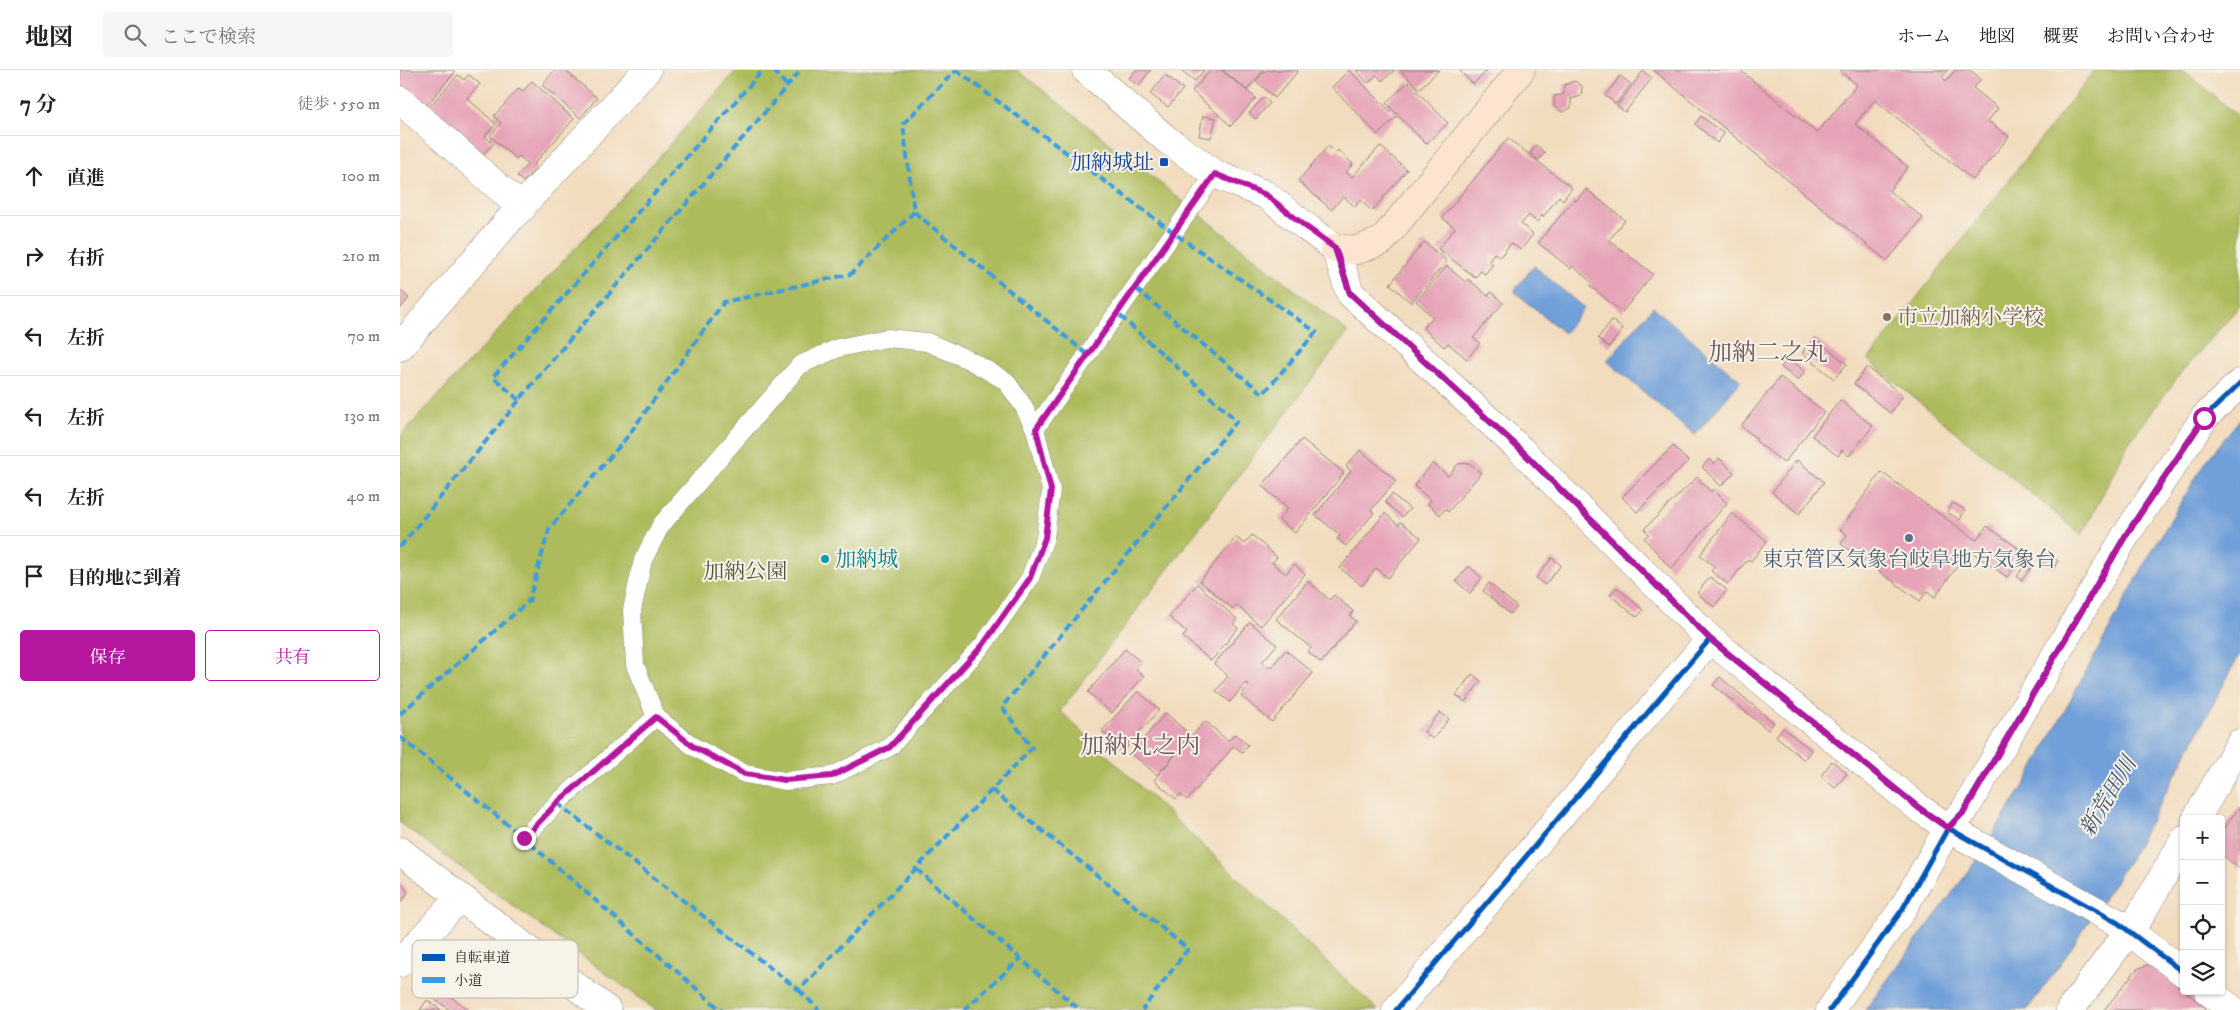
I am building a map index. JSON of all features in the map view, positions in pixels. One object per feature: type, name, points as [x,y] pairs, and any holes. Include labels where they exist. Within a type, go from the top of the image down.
[{"type":"street","points":[[400,346],[647,70]]},
{"type":"street","points":[[1086,70],[1166,139],[1215,174],[1266,195],[1335,248],[1357,250],[1382,241],[1521,70]]},
{"type":"street","points":[[400,100],[522,208]]},
{"type":"street","points":[[1335,248],[1350,293],[1521,450],[1710,639],[1919,808],[2123,927],[2180,970]]},
{"type":"street","points":[[1830,1010],[1956,831],[1964,812],[2126,535],[2204,418],[2240,383]]},
{"type":"street","points":[[1396,1010],[1710,639]]},
{"type":"street","points":[[2198,815],[2240,743]]},
{"type":"street","points":[[2070,1010],[2123,927],[2140,916],[2180,847]]},
{"type":"street","points":[[400,851],[516,940]]},
{"type":"street","points":[[421,940],[460,897]]},
{"type":"street","points":[[400,963],[412,950]]},
{"type":"street","points":[[578,988],[607,1010]]},
{"type":"street","points":[[2213,995],[2233,1010]]},
{"type":"lane","points":[[1036,429],[1215,174]]},
{"type":"lane","points":[[887,338],[927,342],[969,360],[1006,381],[1036,429],[1051,490],[1045,538],[1030,578],[983,645],[890,747],[832,776],[785,780],[745,774],[694,747],[656,717],[635,665],[632,610],[643,560],[661,526],[800,364],[838,348],[887,338]]},
{"type":"lane","points":[[524,838],[557,803],[656,717]]},
{"type":"green space","name":"加納公園","points":[[737,70],[1017,70],[1348,332],[1060,711],[1378,1010],[656,1010],[578,953],[578,940],[560,940],[400,823],[400,436],[620,200]]},
{"type":"green space","points":[[2095,70],[2183,70],[2240,118],[2240,306],[2183,370],[2128,444],[2082,535],[1868,360]]},
{"type":"water","points":[[1534,266],[1584,308],[1564,333],[1514,291]]},
{"type":"water","points":[[1653,307],[1741,381],[1695,435],[1607,361]]},
{"type":"water","name":"新荒田川","points":[[2240,419],[2240,654],[2131,857],[2064,959],[2027,1010],[1865,1010],[1971,868],[2025,784],[2149,556],[2204,464]]},
{"type":"building","points":[[400,70],[453,70],[455,72],[427,105],[419,98],[416,102],[400,88]]},
{"type":"building","points":[[555,70],[565,70],[597,98],[580,118],[542,85]]},
{"type":"building","points":[[1136,70],[1151,70],[1138,86],[1129,78]]},
{"type":"building","points":[[1181,70],[1204,70],[1195,81]]},
{"type":"building","points":[[1211,70],[1221,70],[1256,98],[1231,126],[1192,91]]},
{"type":"building","points":[[1222,70],[1264,70],[1247,90]]},
{"type":"building","points":[[1266,70],[1298,71],[1275,98],[1256,81]]},
{"type":"building","points":[[1349,70],[1396,117],[1378,135],[1332,87]]},
{"type":"building","points":[[1356,70],[1395,70],[1382,81],[1377,75],[1368,83]]},
{"type":"building","points":[[1400,70],[1439,70],[1419,89]]},
{"type":"building","points":[[1459,70],[1488,70],[1473,84]]},
{"type":"building","points":[[1653,70],[1740,70],[1817,133],[1857,85],[1839,70],[1948,70],[1942,77],[1946,81],[1955,70],[1970,70],[1981,79],[1973,88],[1998,108],[1988,121],[2009,137],[1973,180],[1875,100],[1855,124],[1908,167],[1889,191],[1923,218],[1887,261]]},
{"type":"building","points":[[1643,71],[1652,78],[1625,112],[1617,106]]},
{"type":"building","points":[[458,75],[464,80],[469,75],[480,84],[467,98],[496,124],[485,136],[493,144],[479,158],[428,108]]},
{"type":"building","points":[[1165,75],[1183,89],[1168,107],[1150,94]]},
{"type":"building","points":[[1620,76],[1631,84],[1616,104],[1605,96]]},
{"type":"building","points":[[532,81],[574,119],[534,164],[537,167],[523,182],[517,176],[528,164],[519,156],[516,159],[490,136],[501,123],[494,116],[519,88],[523,91]]},
{"type":"building","points":[[1575,81],[1582,86],[1581,96],[1571,99],[1571,108],[1562,112],[1554,107],[1554,96],[1564,94],[1564,85]]},
{"type":"building","points":[[1408,82],[1448,123],[1426,144],[1386,103]]},
{"type":"building","points":[[1264,97],[1270,103],[1256,119],[1249,113]]},
{"type":"building","points":[[1203,116],[1216,118],[1211,138],[1199,136]]},
{"type":"building","points":[[1701,116],[1724,134],[1717,143],[1695,124]]},
{"type":"building","points":[[1508,138],[1572,188],[1563,200],[1559,196],[1537,222],[1529,215],[1521,224],[1533,234],[1521,250],[1511,243],[1500,257],[1494,253],[1489,261],[1493,264],[1485,274],[1481,271],[1475,277],[1438,249],[1455,228],[1442,218]]},
{"type":"building","points":[[1536,145],[1545,153],[1538,160],[1530,153]]},
{"type":"building","points":[[1328,146],[1335,153],[1338,150],[1353,164],[1346,172],[1352,177],[1380,146],[1407,170],[1372,211],[1360,200],[1355,207],[1343,196],[1332,210],[1298,181]]},
{"type":"building","points":[[1586,189],[1625,220],[1609,240],[1653,274],[1622,312],[1590,286],[1592,283],[1573,266],[1571,269],[1538,243],[1574,199],[1576,201]]},
{"type":"building","points":[[1424,242],[1447,261],[1411,303],[1390,284]]},
{"type":"building","points":[[1447,266],[1465,282],[1468,279],[1488,296],[1491,292],[1503,303],[1473,338],[1480,343],[1467,359],[1448,343],[1444,347],[1423,328],[1433,317],[1416,301]]},
{"type":"building","points":[[400,290],[409,298],[400,309]]},
{"type":"building","points":[[1612,320],[1623,329],[1609,347],[1598,338]]},
{"type":"building","points":[[1815,338],[1847,364],[1834,379],[1802,353]]},
{"type":"building","points":[[1788,358],[1805,371],[1798,381],[1781,367]]},
{"type":"building","points":[[1867,367],[1903,396],[1890,413],[1854,384]]},
{"type":"building","points":[[1780,377],[1824,412],[1784,463],[1756,441],[1757,439],[1741,426]]},
{"type":"building","points":[[1840,400],[1873,426],[1849,456],[1842,450],[1838,456],[1812,436]]},
{"type":"building","points":[[1302,439],[1344,473],[1295,533],[1279,520],[1288,508],[1262,486]]},
{"type":"building","points":[[1673,446],[1688,461],[1637,512],[1622,497]]},
{"type":"building","points":[[1360,450],[1396,481],[1371,510],[1374,513],[1346,546],[1337,539],[1340,535],[1315,515],[1351,471],[1346,466]]},
{"type":"building","points":[[1719,458],[1734,473],[1721,486],[1702,467],[1709,459],[1714,464]]},
{"type":"building","points":[[1797,460],[1824,482],[1799,514],[1772,492]]},
{"type":"building","points":[[1433,463],[1448,476],[1458,464],[1469,463],[1481,473],[1448,512],[1445,509],[1440,515],[1428,504],[1431,500],[1414,486]]},
{"type":"building","name":"東京管区気象台岐阜地方気象台","points":[[1881,472],[1976,540],[1987,526],[2025,553],[2007,577],[1969,550],[1935,597],[1927,591],[1920,601],[1841,544],[1847,535],[1840,530]]},
{"type":"building","points":[[1697,477],[1711,492],[1713,489],[1727,503],[1671,569],[1644,538],[1649,534],[1644,529]]},
{"type":"building","points":[[1392,494],[1410,509],[1402,517],[1385,502]]},
{"type":"building","points":[[1953,503],[1965,510],[1960,520],[1947,512]]},
{"type":"building","points":[[1385,513],[1398,525],[1401,522],[1421,538],[1388,578],[1376,568],[1362,586],[1340,568]]},
{"type":"building","points":[[1732,513],[1767,541],[1751,561],[1748,559],[1728,584],[1711,571],[1715,567],[1700,555]]},
{"type":"building","points":[[1252,535],[1277,557],[1272,563],[1286,574],[1294,564],[1305,574],[1261,626],[1236,605],[1233,609],[1200,581],[1236,537],[1244,544]]},
{"type":"building","points":[[2044,551],[2058,561],[2053,569],[2038,559]]},
{"type":"building","points":[[1552,558],[1561,565],[1545,585],[1536,578]]},
{"type":"building","points":[[2027,561],[2033,565],[2022,580],[2017,577]]},
{"type":"building","points":[[1469,566],[1482,578],[1470,593],[1456,581]]},
{"type":"building","points":[[1710,577],[1727,590],[1714,607],[1697,593]]},
{"type":"building","points":[[1308,581],[1330,600],[1334,595],[1353,611],[1350,616],[1356,621],[1321,663],[1308,652],[1311,648],[1276,619]]},
{"type":"building","points":[[1489,583],[1517,607],[1510,614],[1483,591]]},
{"type":"building","points":[[1197,584],[1237,619],[1233,624],[1238,628],[1211,661],[1183,637],[1187,632],[1169,617]]},
{"type":"building","points":[[1617,587],[1643,610],[1637,617],[1610,595]]},
{"type":"building","points":[[1250,622],[1277,645],[1262,662],[1270,668],[1286,650],[1313,673],[1272,722],[1241,696],[1249,685],[1246,683],[1230,702],[1216,691],[1228,676],[1214,664]]},
{"type":"building","points":[[1125,649],[1141,662],[1136,669],[1144,676],[1112,713],[1088,692]]},
{"type":"building","points":[[1472,674],[1481,681],[1465,702],[1456,695]]},
{"type":"building","points":[[1720,677],[1774,723],[1768,730],[1713,685]]},
{"type":"building","points":[[1138,691],[1159,710],[1124,750],[1102,731]]},
{"type":"building","points":[[1440,712],[1449,719],[1433,739],[1424,732]]},
{"type":"building","points":[[1166,713],[1191,736],[1157,775],[1131,753]]},
{"type":"building","points":[[1205,721],[1228,741],[1235,734],[1248,745],[1242,752],[1234,746],[1187,800],[1180,794],[1176,799],[1154,780]]},
{"type":"building","points":[[1783,728],[1811,750],[1804,760],[1776,736]]},
{"type":"building","points":[[1832,761],[1847,773],[1835,788],[1821,776]]},
{"type":"building","points":[[2240,806],[2240,869],[2225,857],[2225,827]]},
{"type":"building","points":[[400,880],[408,893],[400,903]]},
{"type":"building","points":[[2150,964],[2180,988],[2180,995],[2189,995],[2206,1008],[2205,1010],[2104,1010],[2137,969]]},
{"type":"building","points":[[432,998],[452,998],[469,1010],[450,1010]]},
{"type":"building","points":[[427,1000],[441,1010],[420,1010]]},
{"type":"marked path","points":[[519,400],[493,377],[763,70]]},
{"type":"marked path","points":[[773,70],[787,86]]},
{"type":"marked path","points":[[400,547],[543,371],[801,70]]},
{"type":"marked path","points":[[956,70],[1174,233],[1316,332],[1263,394],[1135,288]]},
{"type":"marked path","points":[[400,714],[529,601],[549,529],[628,436],[724,302],[851,274],[914,212],[903,124],[956,70]]},
{"type":"marked path","points":[[914,212],[1088,355]]},
{"type":"marked path","points":[[557,803],[799,990],[1032,748],[1002,707],[1237,421],[1117,313]]},
{"type":"marked path","points":[[400,737],[524,838],[721,1010]]},
{"type":"marked path","points":[[992,790],[1188,949],[1142,1010]]},
{"type":"marked path","points":[[916,869],[1080,1010]]},
{"type":"marked path","points":[[964,1010],[1020,959]]},
{"type":"marked path","points":[[799,990],[819,1010]]},
{"type":"cycle path","points":[[1335,248],[1350,293],[1521,450],[1710,639],[1919,808],[1948,828],[2118,923],[2180,970]]},
{"type":"cycle path","points":[[1830,1010],[1902,910],[1948,828],[1964,811],[2126,535],[2204,418],[2240,383]]},
{"type":"cycle path","points":[[1396,1010],[1710,639]]},
{"type":"place","name":"加納城址","points":[[1164,162]]},
{"type":"place","name":"市立加納小学校","points":[[1887,317]]},
{"type":"place","name":"東京管区気象台岐阜地方気象台","points":[[1909,538]]},
{"type":"place","name":"加納城","points":[[825,559]]},
{"type":"district","name":"加納二之丸","points":[[1768,352]]},
{"type":"district","name":"加納丸之内","points":[[1140,745]]},
{"type":"route","points":[[524,838],[557,803],[656,717],[694,747],[745,774],[785,780],[832,776],[890,747],[983,645],[1030,578],[1045,538],[1051,490],[1036,429],[1215,174],[1266,195],[1335,248],[1350,293],[1521,450],[1710,639],[1919,808],[1948,828],[1964,812],[2126,535],[2204,418]]}]
